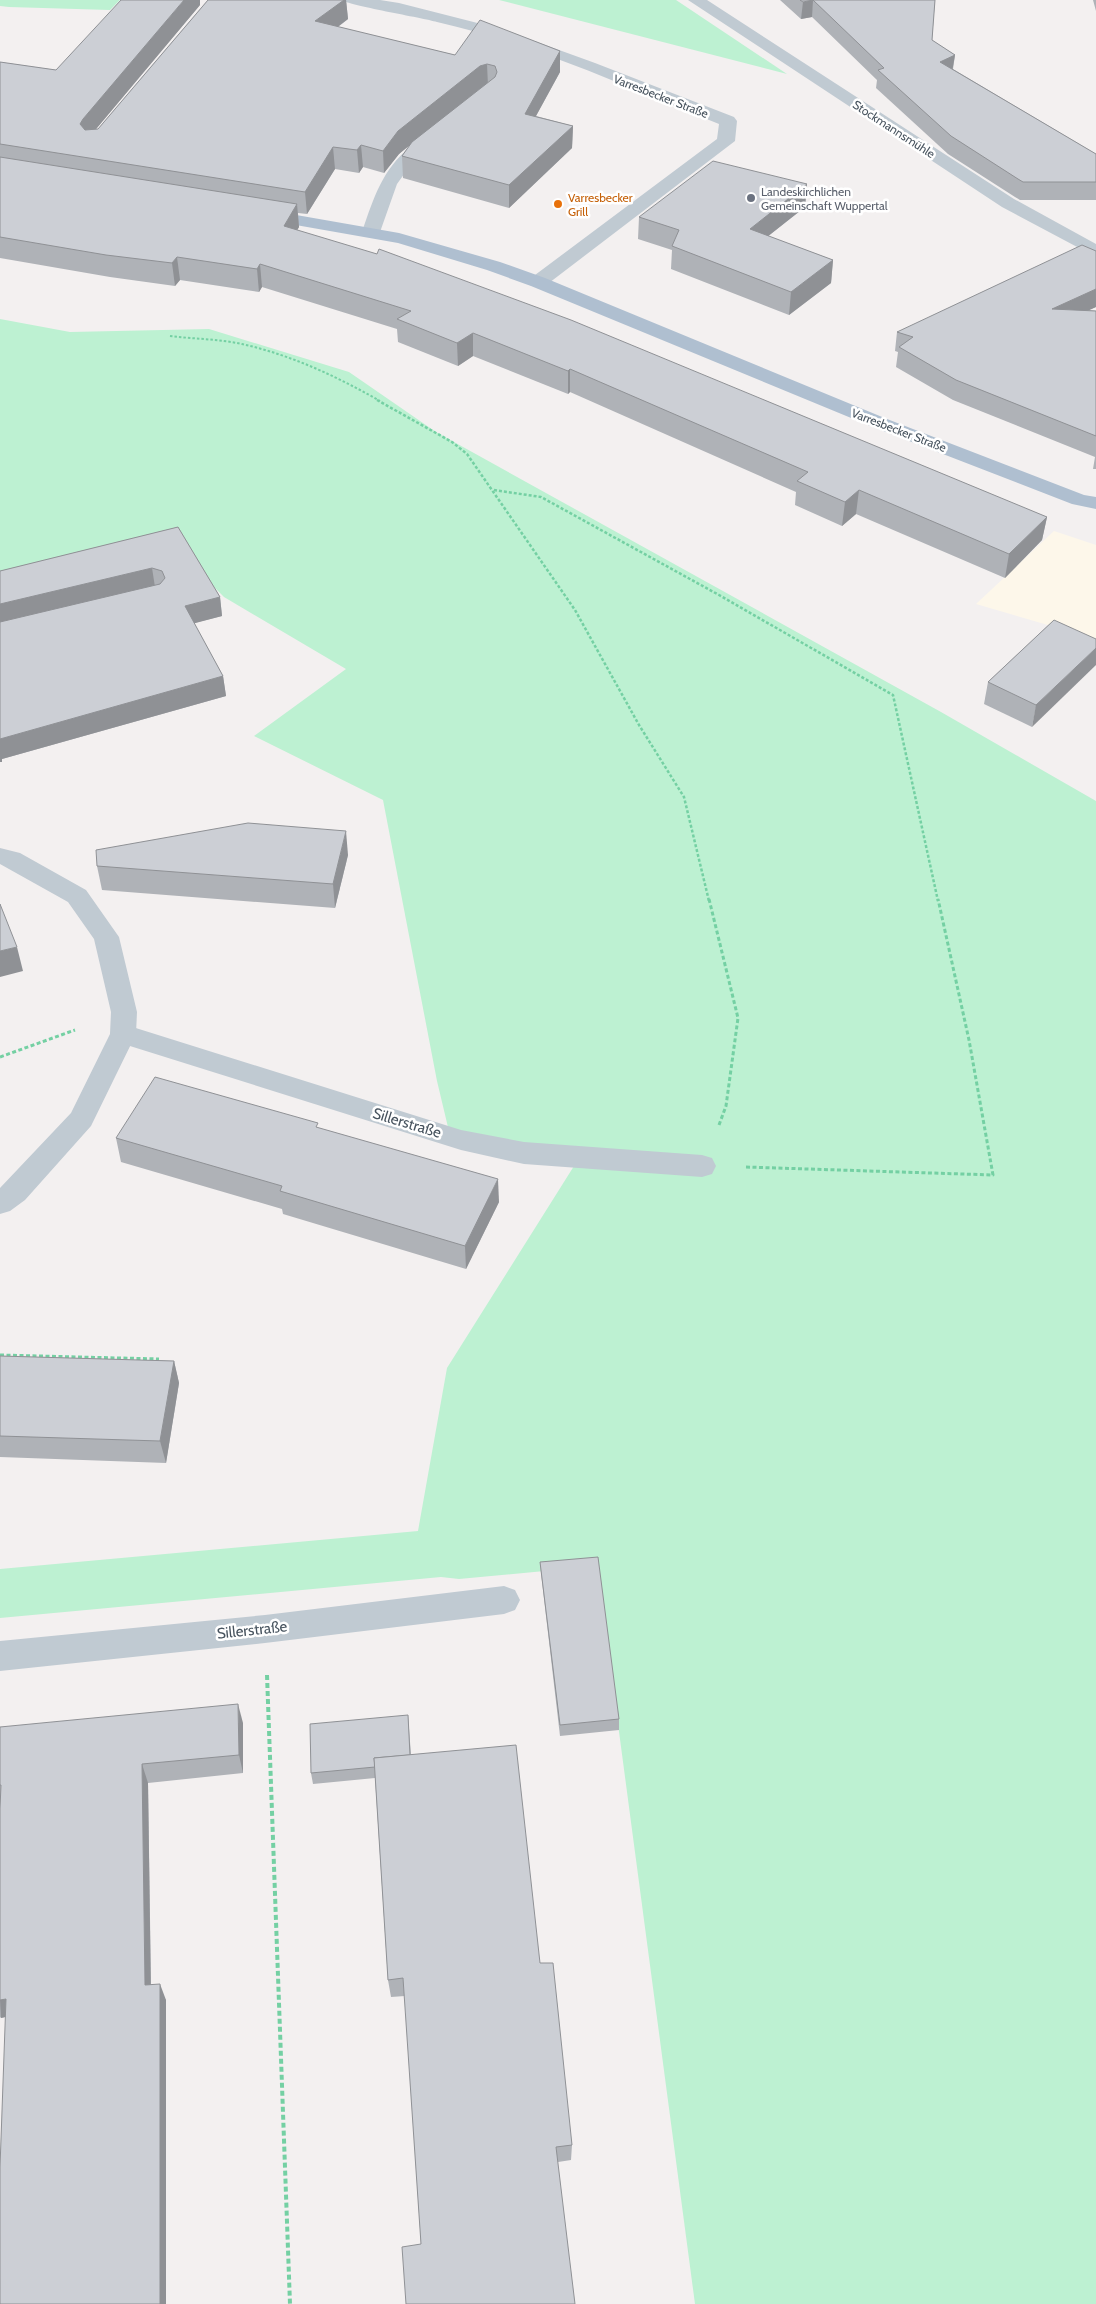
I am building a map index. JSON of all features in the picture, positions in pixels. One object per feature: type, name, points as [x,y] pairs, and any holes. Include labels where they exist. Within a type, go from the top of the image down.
[{"type":"main road","name":"Varresbecker Straße","points":[[245,211],[419,242],[538,282],[880,423],[1079,500],[1096,503]]},
{"type":"street","name":"Varresbecker Straße","points":[[350,0],[377,3],[483,28],[728,121],[726,141],[538,282]]},
{"type":"street","name":"Stockmannsmühle","points":[[696,0],[1008,203],[1096,252]]},
{"type":"street","points":[[371,232],[388,183],[406,159],[443,129]]},
{"type":"street","points":[[0,856],[11,859],[77,896],[106,937],[123,1023],[81,1119],[15,1192],[0,1203]]},
{"type":"street","name":"Sillerstraße","points":[[123,1023],[461,1140],[524,1153],[702,1166]]},
{"type":"street","name":"Sillerstraße","points":[[0,1656],[265,1629],[504,1600]]},
{"type":"path","points":[[170,336],[241,344],[270,352],[337,378],[452,442],[467,454],[494,490],[575,610],[639,725],[684,797],[738,1018],[726,1106],[714,1142],[702,1166],[993,1175],[969,1040],[893,695],[719,595],[541,497],[494,490]]},
{"type":"path","points":[[0,1057],[123,1023]]},
{"type":"path","points":[[0,1355],[160,1358]]},
{"type":"path","points":[[265,1629],[290,2304]]},
{"type":"shaded area","points":[[1054,531],[1096,545],[1096,639],[976,604]]},
{"type":"green space","points":[[0,0],[120,0],[110,10],[9,7],[0,6]]},
{"type":"green space","points":[[499,0],[676,0],[787,74]]},
{"type":"green space","points":[[0,319],[70,332],[209,329],[349,372],[436,432],[941,712],[1096,801],[1096,2304],[695,2304],[597,1566],[459,1579],[441,1577],[0,1618],[0,1569],[418,1531],[447,1368],[574,1166],[452,1144],[437,1081],[383,800],[254,736],[346,669],[224,597],[193,566],[0,617]]},
{"type":"building","points":[[121,0],[184,0],[83,119],[80,124],[85,130],[98,129],[208,0],[344,0],[315,21],[455,55],[480,20],[560,51],[525,114],[573,126],[509,185],[402,156],[412,142],[495,77],[497,72],[495,66],[487,64],[480,66],[398,131],[383,151],[361,145],[357,150],[333,147],[305,192],[0,144],[0,62],[56,70]]},
{"type":"building","points":[[813,0],[935,0],[932,40],[955,55],[940,62],[1096,154],[1096,182],[1023,182],[951,136],[878,70],[884,68]]},
{"type":"building","points":[[0,157],[297,204],[284,226],[377,254],[379,249],[571,320],[1047,517],[1009,554],[859,490],[845,502],[797,481],[808,472],[570,369],[568,371],[473,333],[457,343],[397,319],[411,311],[260,264],[257,269],[177,257],[172,263],[106,255],[0,237]]},
{"type":"building","points":[[713,161],[807,184],[750,229],[833,260],[791,292],[672,246],[679,230],[639,217]]},
{"type":"building","points":[[1082,245],[1096,251],[1096,289],[1052,309],[1096,311],[1096,436],[956,380],[899,347],[913,337],[897,332]]},
{"type":"building","points":[[178,527],[220,597],[185,606],[223,676],[0,739],[0,622],[160,584],[165,578],[162,571],[152,568],[0,604],[0,571]]},
{"type":"building","points":[[1054,620],[1096,639],[1096,648],[1036,705],[988,682]]},
{"type":"building","points":[[248,823],[346,831],[333,884],[97,866],[96,850]]},
{"type":"building","points":[[0,904],[17,947],[0,951]]},
{"type":"building","points":[[155,1077],[318,1123],[316,1127],[498,1179],[465,1246],[280,1191],[282,1186],[116,1138]]},
{"type":"building","points":[[0,1356],[174,1361],[160,1441],[0,1436]]},
{"type":"building","points":[[598,1557],[619,1719],[560,1725],[540,1562]]},
{"type":"building","points":[[238,1704],[239,1755],[142,1764],[145,1985],[160,1984],[160,2304],[0,2304],[0,2167],[6,1999],[0,2000],[0,1727]]},
{"type":"building","points":[[408,1715],[410,1755],[374,1758],[375,1767],[311,1773],[310,1724]]},
{"type":"building","points":[[516,1745],[540,1963],[553,1963],[572,2145],[556,2147],[575,2304],[406,2304],[402,2247],[421,2244],[403,1978],[388,1980],[374,1758]]},
{"type":"place","name":"Landeskirchlichen Gemeinschaft Wuppertal","points":[[751,198]]},
{"type":"place","name":"Varresbecker Grill","points":[[558,204]]}]
